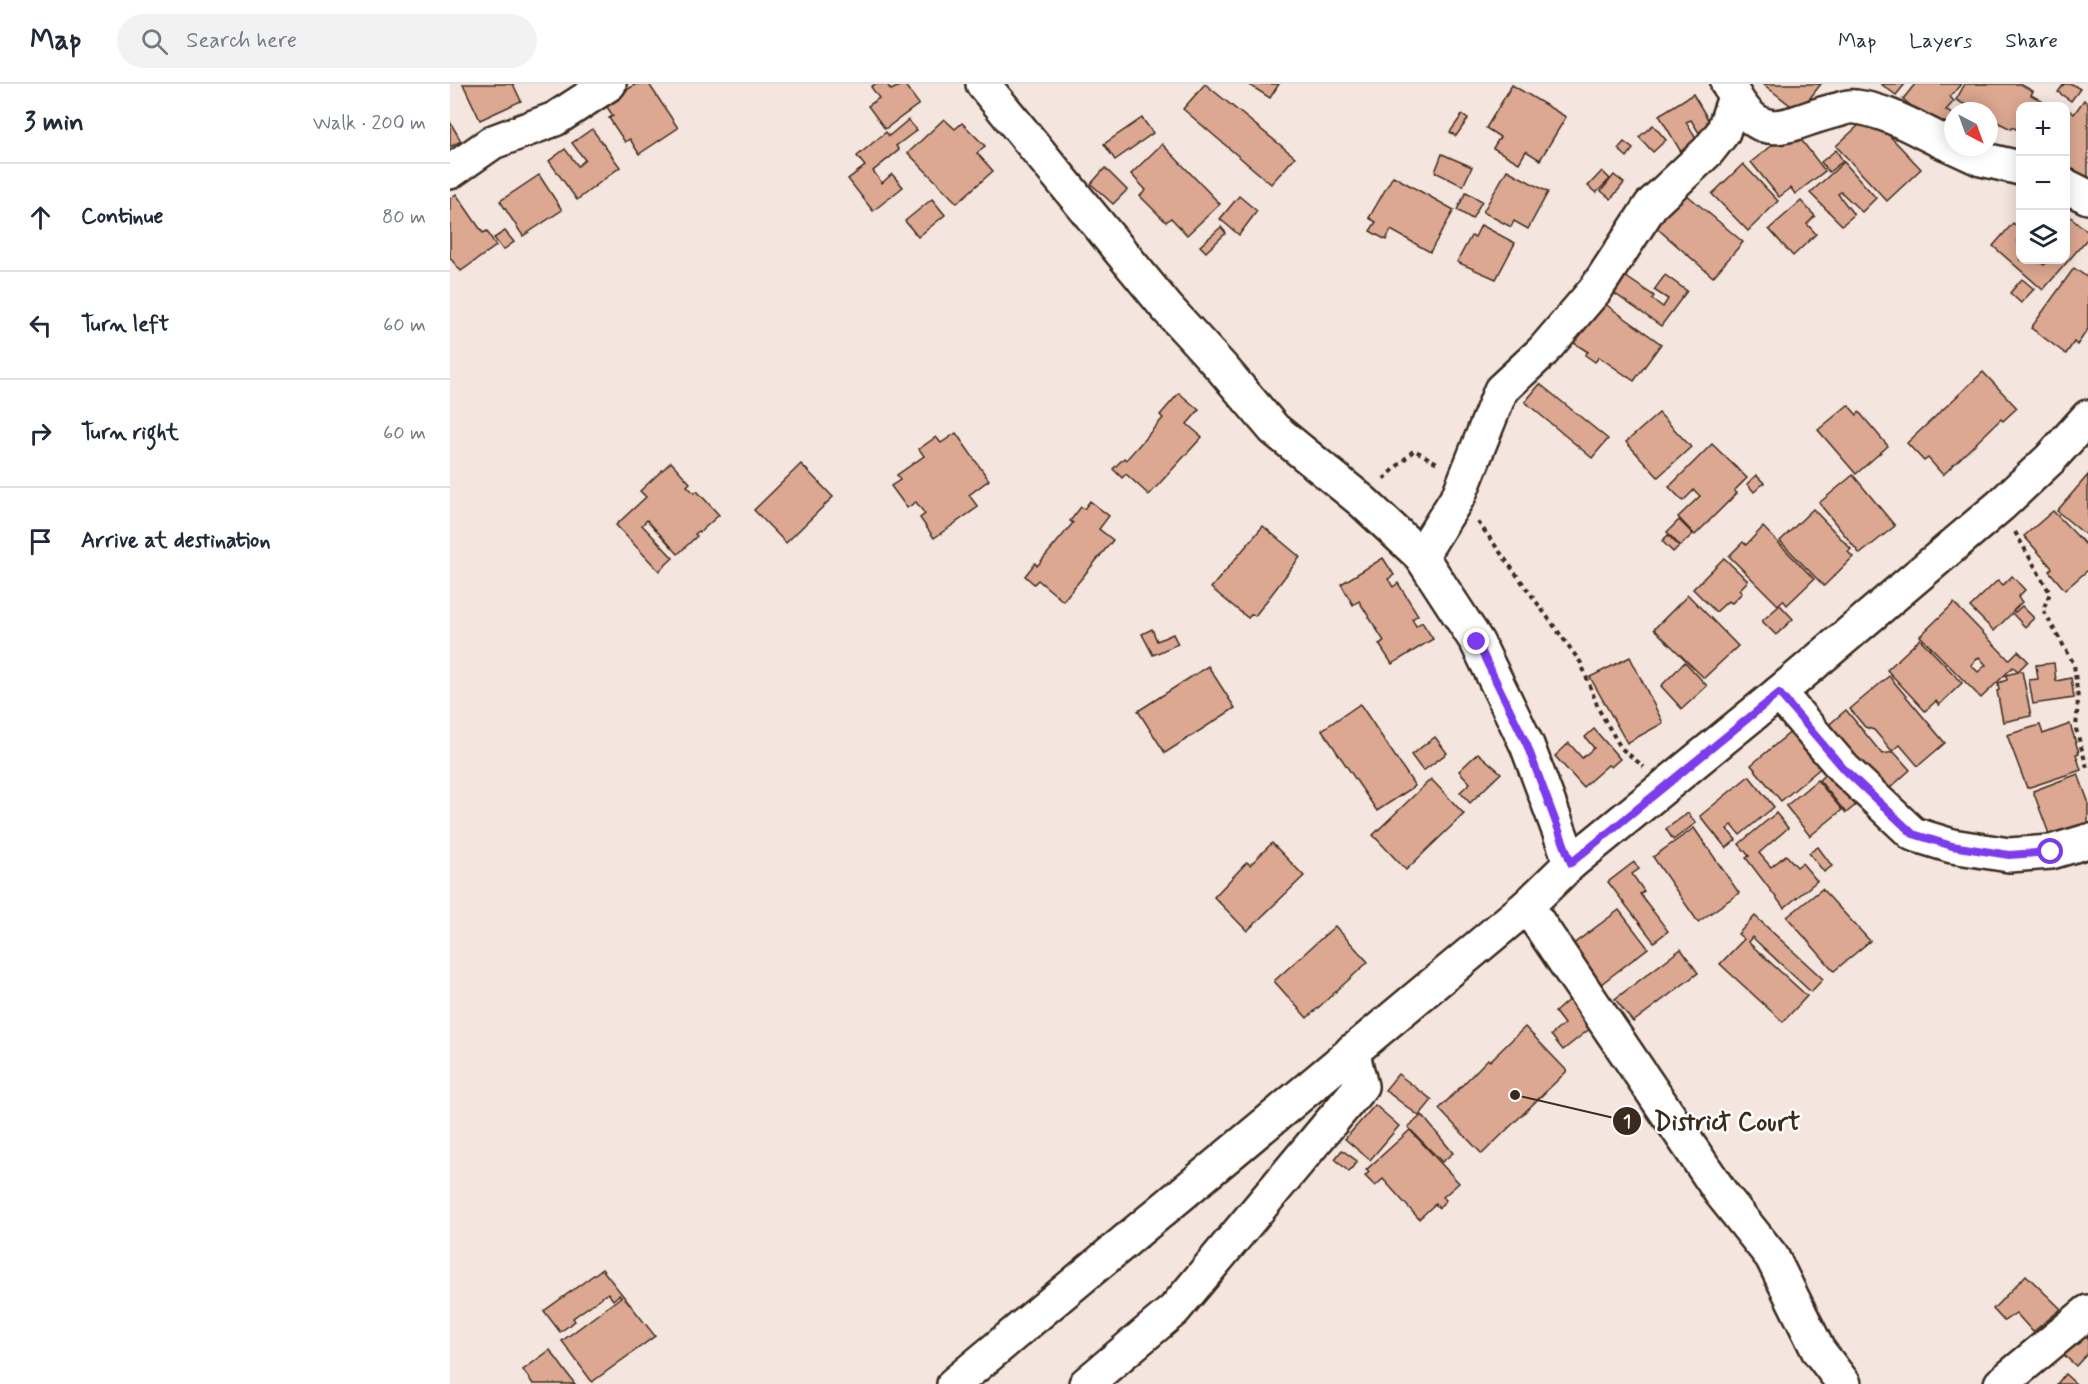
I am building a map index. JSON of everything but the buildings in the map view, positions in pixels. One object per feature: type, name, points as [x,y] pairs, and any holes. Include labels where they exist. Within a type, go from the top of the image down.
[{"type":"street","points":[[450,172],[493,142],[555,119],[609,84]]},
{"type":"street","points":[[983,84],[1167,308],[1274,429],[1362,501],[1421,556],[1477,642],[1527,745],[1571,863]]},
{"type":"street","points":[[1421,556],[1459,495],[1501,390],[1543,351],[1596,289],[1651,205],[1708,151],[1723,132],[1731,91]]},
{"type":"street","points":[[1731,91],[1743,111],[1765,128],[1774,129],[1818,114],[1854,106],[1893,117],[1944,142]]},
{"type":"street","points":[[1975,156],[2016,167]]},
{"type":"street","points":[[2070,188],[2088,197]]},
{"type":"street","points":[[954,1384],[1146,1225],[1240,1143],[1527,906],[1571,863],[1779,693],[2001,505],[2050,459],[2088,417]]},
{"type":"street","points":[[1779,693],[1844,769],[1913,834],[1952,846],[2009,855],[2051,852],[2088,841]]},
{"type":"street","points":[[1527,906],[1721,1193],[1772,1257],[1818,1350],[1844,1384]]},
{"type":"street","points":[[1086,1384],[1174,1310],[1361,1086],[1352,1051]]},
{"type":"street","points":[[2001,1384],[2088,1312]]},
{"type":"path","points":[[1362,501],[1414,450],[1445,468],[1459,495],[1581,663],[1599,710],[1621,748],[1666,784]]},
{"type":"path","points":[[2001,505],[2044,579],[2050,593],[2043,610],[2074,664],[2078,699],[2076,729],[2088,771]]},
{"type":"place","name":"District Court","points":[[1515,1095]]},
{"type":"route","points":[[1477,642],[1527,745],[1571,863],[1779,693],[1844,769],[1913,834],[1952,846],[2009,855],[2051,852]]}]
